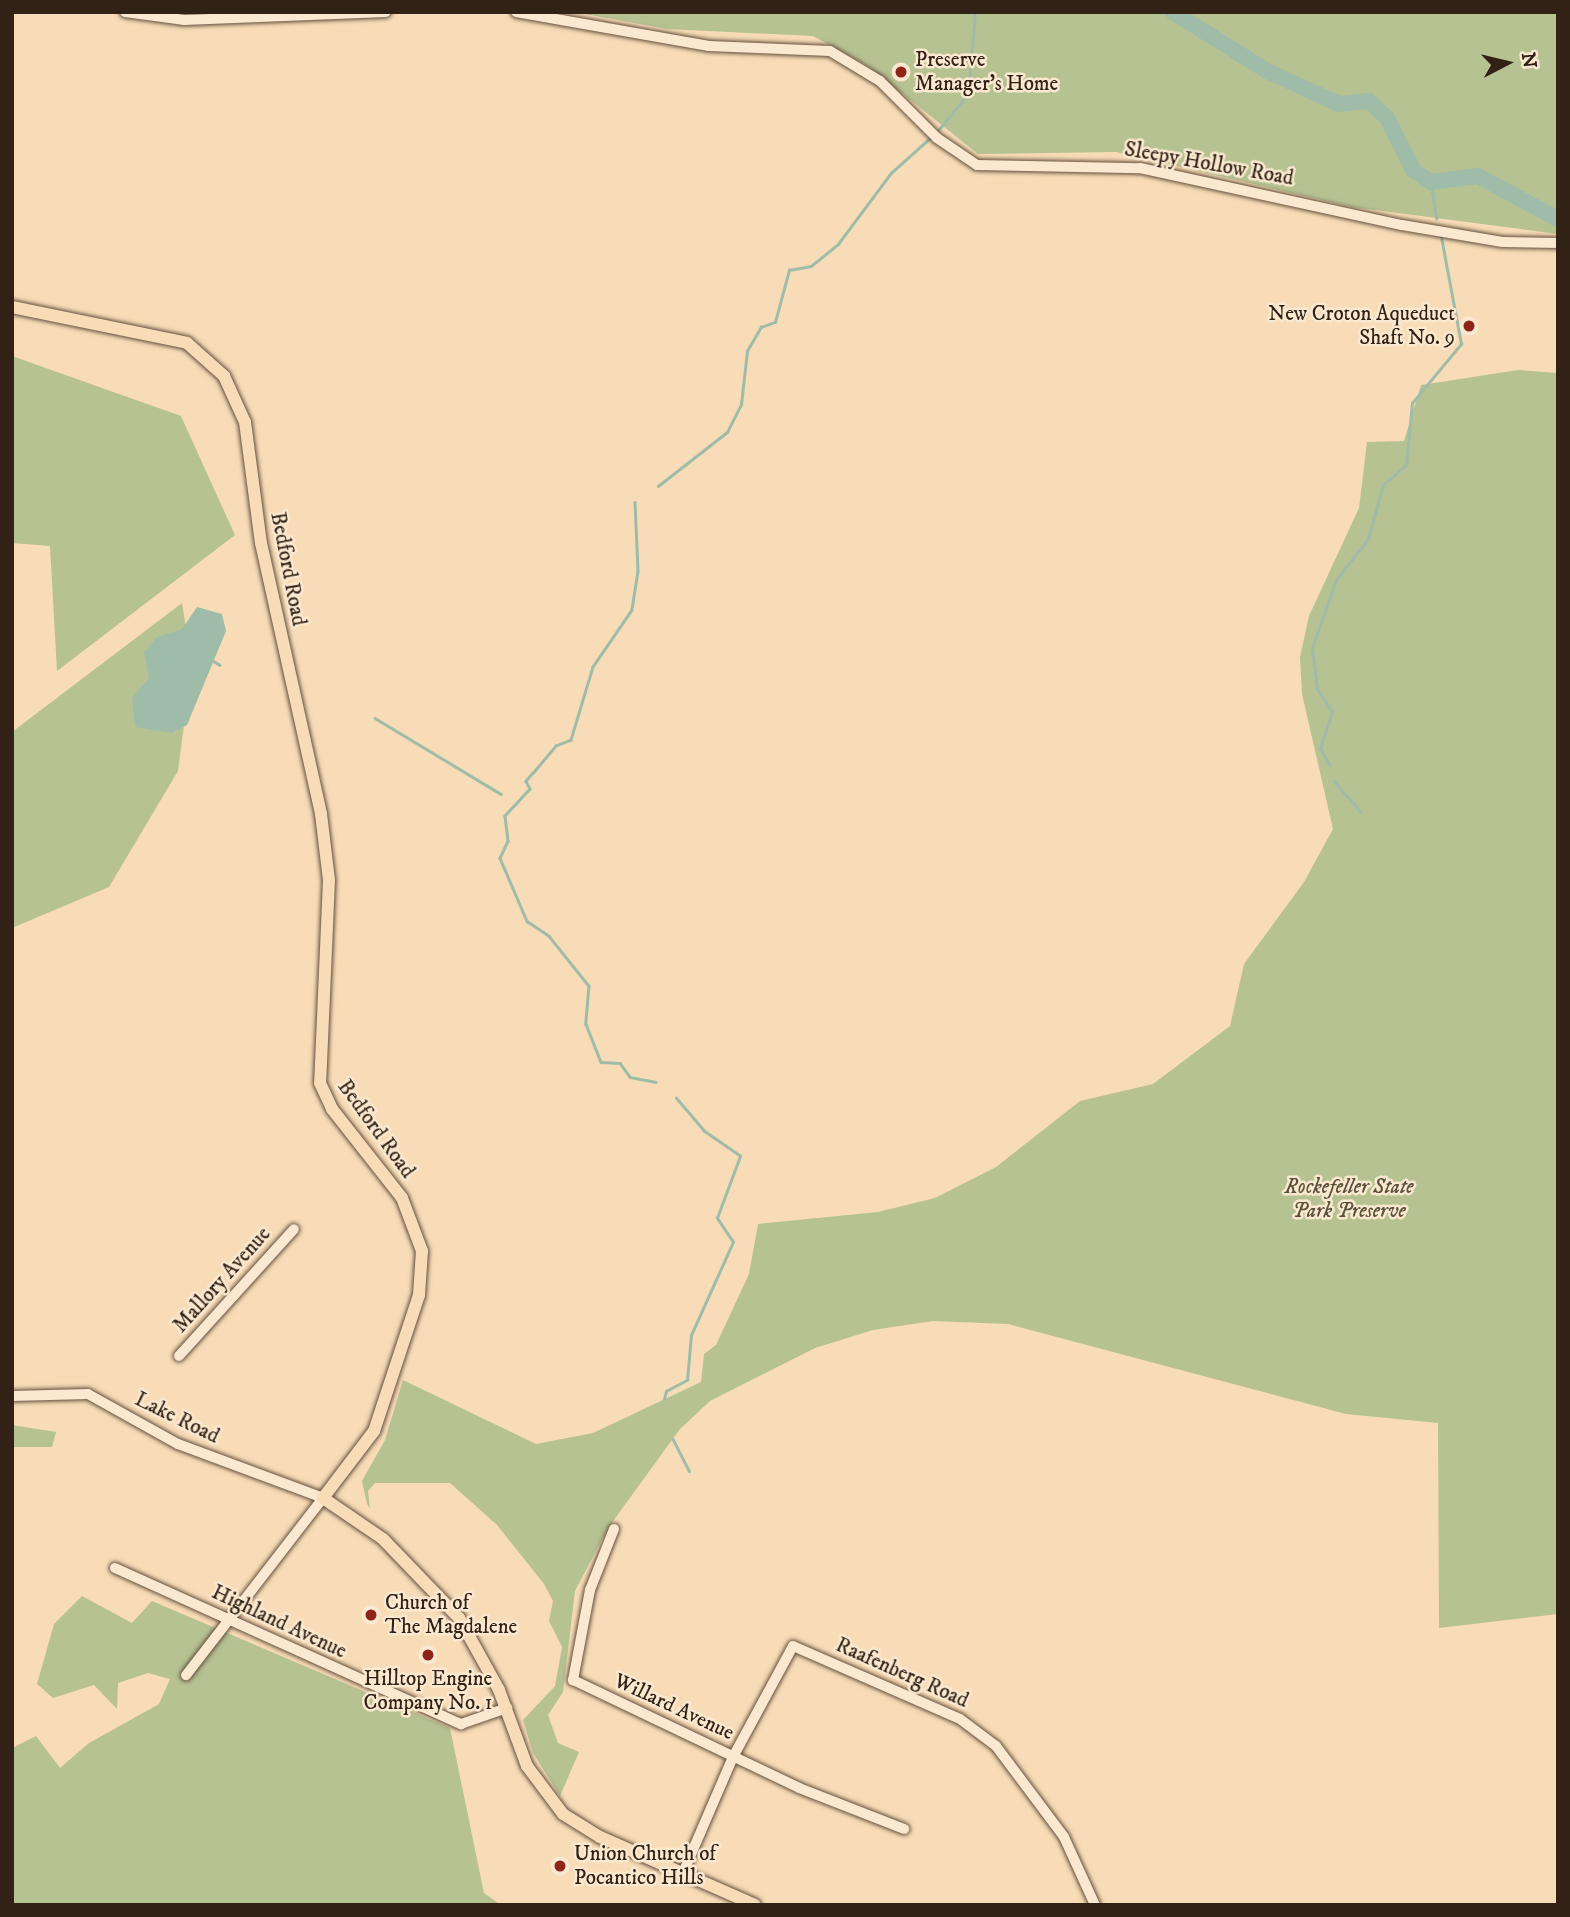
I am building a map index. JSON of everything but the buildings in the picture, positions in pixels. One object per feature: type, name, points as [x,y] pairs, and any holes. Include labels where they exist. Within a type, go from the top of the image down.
[{"type":"main road","name":"Bedford Road","points":[[12,307],[164,333],[187,343],[224,376],[245,422],[329,880],[320,1083],[332,1109],[402,1198],[418,1233],[423,1266],[374,1431],[323,1498]]},
{"type":"main road","points":[[323,1498],[383,1539],[441,1595],[473,1640],[507,1708],[527,1766],[563,1814],[755,1905]]},
{"type":"street","points":[[125,12],[184,20],[386,12]]},
{"type":"street","name":"Sleepy Hollow Road","points":[[516,12],[696,44],[830,51],[880,81],[960,158],[989,167],[1140,168],[1402,225],[1503,242],[1558,243]]},
{"type":"street","name":"Mallory Avenue","points":[[179,1356],[294,1229]]},
{"type":"street","name":"Lake Road","points":[[12,1396],[88,1394],[178,1444],[323,1498]]},
{"type":"street","points":[[186,1675],[323,1498]]},
{"type":"street","name":"Willard Avenue","points":[[614,1529],[590,1590],[573,1680],[733,1757],[904,1829]]},
{"type":"street","name":"Highland Avenue","points":[[115,1568],[461,1724],[507,1708]]},
{"type":"street","name":"Raafenberg Road","points":[[733,1757],[777,1667],[793,1646],[973,1727],[1010,1761],[1064,1837],[1095,1905]]},
{"type":"street","points":[[683,1873],[733,1757]]},
{"type":"green space","points":[[574,12],[1558,12],[1558,234],[1352,207],[1116,152],[978,154],[868,66],[813,36],[667,29]]},
{"type":"green space","points":[[12,356],[181,416],[235,535],[57,671],[50,546],[12,543]]},
{"type":"green space","name":"Rockefeller State Park Preserve","points":[[1518,370],[1558,373],[1558,1614],[1439,1628],[1438,1423],[1346,1414],[1008,1324],[933,1321],[873,1330],[815,1348],[710,1401],[680,1429],[608,1528],[575,1591],[563,1692],[548,1715],[558,1743],[579,1752],[560,1796],[533,1753],[523,1720],[555,1686],[562,1647],[549,1621],[553,1601],[544,1584],[497,1525],[450,1483],[375,1483],[368,1491],[370,1509],[367,1504],[362,1481],[385,1440],[403,1380],[536,1444],[593,1433],[701,1382],[704,1354],[716,1345],[749,1274],[758,1224],[878,1212],[935,1198],[996,1167],[1080,1101],[1153,1084],[1230,1026],[1244,964],[1304,882],[1333,829],[1302,694],[1300,657],[1309,616],[1359,508],[1367,442],[1404,441],[1421,385]]},
{"type":"green space","points":[[182,603],[192,664],[178,771],[109,887],[12,928],[12,732]]},
{"type":"green space","points":[[12,1425],[56,1432],[52,1447],[12,1447]]},
{"type":"green space","points":[[82,1596],[132,1623],[152,1601],[450,1728],[484,1893],[501,1905],[12,1905],[12,1748],[36,1736],[60,1768],[89,1743],[159,1704],[170,1679],[148,1673],[118,1683],[117,1709],[94,1685],[53,1698],[37,1684],[54,1624]]},
{"type":"shaded area","points":[[197,607],[222,614],[226,631],[187,725],[172,733],[135,727],[132,698],[149,678],[144,652],[157,637],[182,629]]},
{"type":"waterway","points":[[936,133],[968,94],[975,12]]},
{"type":"waterway","points":[[1173,12],[1267,71],[1339,104],[1369,101],[1387,118],[1414,171],[1431,182],[1478,176],[1558,219]]},
{"type":"waterway","points":[[658,486],[727,432],[741,404],[747,351],[761,327],[775,322],[789,270],[811,266],[838,244],[891,173],[930,138]]},
{"type":"waterway","points":[[1431,182],[1437,219]]},
{"type":"waterway","points":[[1330,766],[1320,749],[1332,712],[1317,689],[1312,648],[1336,580],[1368,539],[1383,485],[1406,465],[1412,403],[1461,344],[1441,237]]},
{"type":"waterway","points":[[635,502],[638,571],[632,610],[593,667],[571,740],[556,746],[526,781],[530,789],[505,816],[508,841],[500,858],[527,921],[549,936],[589,986],[586,1024],[601,1062],[620,1063],[630,1077],[656,1082]]},
{"type":"waterway","points":[[212,660],[220,665]]},
{"type":"waterway","points":[[375,718],[501,794]]},
{"type":"waterway","points":[[1334,781],[1360,811]]},
{"type":"waterway","points":[[664,1399],[666,1391],[687,1380],[691,1335],[733,1242],[717,1218],[740,1156],[704,1131],[676,1098]]},
{"type":"waterway","points":[[673,1439],[689,1471]]},
{"type":"place","name":"Preserve Manager's Home","points":[[901,72]]},
{"type":"place","name":"New Croton Aqueduct Shaft No. 9","points":[[1469,326]]},
{"type":"place","name":"Church of The Magdalene","points":[[371,1615]]},
{"type":"place","name":"Hilltop Engine Company No. 1","points":[[428,1655]]},
{"type":"place","name":"Union Church of Pocantico Hills","points":[[560,1866]]}]
